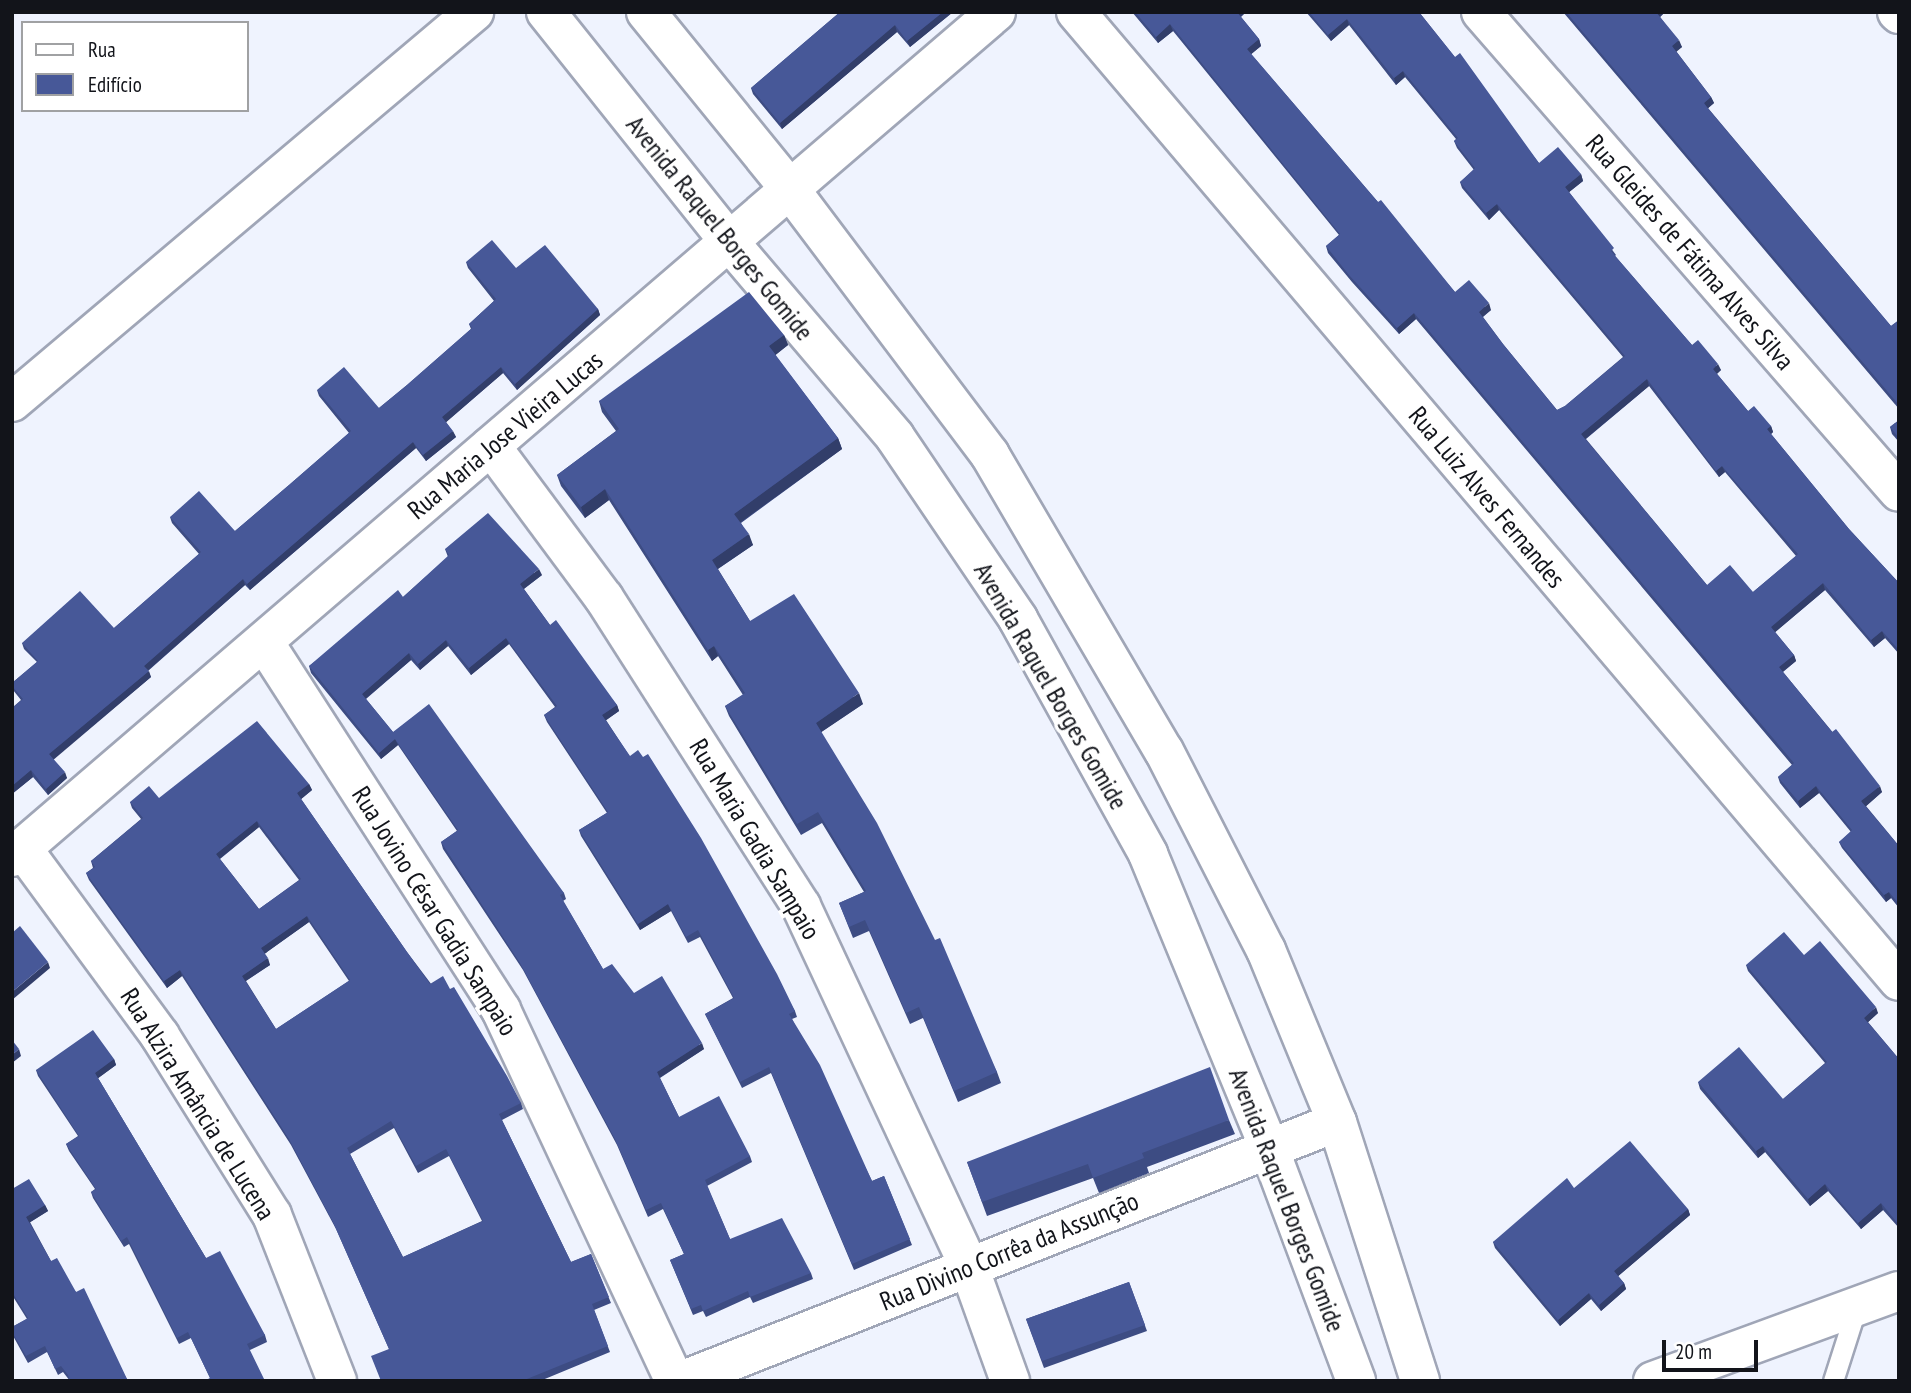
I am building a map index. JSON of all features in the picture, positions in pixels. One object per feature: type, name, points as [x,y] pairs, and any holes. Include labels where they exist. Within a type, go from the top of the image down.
[{"type":"street","points":[[12,402],[474,12]]},
{"type":"street","name":"Avenida Raquel Borges Gomide","points":[[546,12],[730,244],[895,437],[1017,619],[1148,854],[1269,1147],[1356,1381]]},
{"type":"street","points":[[646,12],[789,188],[990,455],[1157,739],[1266,950],[1337,1122],[1420,1381]]},
{"type":"street","name":"Rua Maria Jose Vieira Lucas","points":[[17,853],[730,244],[789,188],[996,12]]},
{"type":"street","name":"Rua Luiz Alves Fernandes","points":[[1076,12],[1892,960]]},
{"type":"street","name":"Rua Gleides de Fátima Alves Silva","points":[[1481,12],[1899,492]]},
{"type":"street","name":"Rua Maria Gadia Sampaio","points":[[491,446],[604,598],[801,906],[969,1267],[1010,1381]]},
{"type":"street","name":"Rua Jovino César Gadia Sampaio","points":[[264,642],[501,1010],[675,1381]]},
{"type":"street","name":"Rua Alzira Amância de Lucena","points":[[17,853],[160,1036],[272,1215],[337,1381]]},
{"type":"street","name":"Rua Divino Corrêa da Assunção","points":[[681,1381],[1337,1122]]},
{"type":"street","points":[[1653,1381],[1899,1291]]},
{"type":"lane","points":[[1833,1381],[1857,1306]]},
{"type":"building","points":[[840,12],[943,12],[907,41],[895,25],[780,123],[751,88]]},
{"type":"building","points":[[1135,12],[1237,12],[1259,39],[1247,49],[1378,202],[1381,200],[1455,292],[1469,280],[1489,303],[1479,312],[1557,410],[1625,356],[1497,204],[1486,213],[1460,182],[1475,168],[1454,141],[1458,138],[1403,71],[1394,78],[1347,19],[1328,35],[1309,12],[1419,12],[1455,57],[1460,53],[1539,163],[1558,147],[1581,174],[1565,187],[1614,248],[1611,251],[1692,345],[1698,340],[1718,364],[1713,369],[1748,411],[1754,406],[1771,426],[1767,429],[1849,529],[1899,583],[1899,650],[1882,631],[1871,640],[1823,583],[1771,627],[1794,655],[1779,667],[1832,732],[1836,729],[1880,786],[1861,801],[1899,846],[1899,904],[1889,892],[1884,895],[1839,842],[1852,830],[1816,786],[1798,801],[1778,777],[1794,763],[1414,313],[1397,328],[1349,275],[1326,246],[1340,234],[1170,24],[1156,37]],"holes":[[[1647,379],[1716,471],[1722,466],[1798,554],[1753,592],[1730,565],[1707,585],[1581,434]]]},
{"type":"building","points":[[1566,12],[1656,12],[1679,40],[1672,46],[1711,97],[1704,103],[1710,111],[1891,326],[1899,320],[1899,405]]},
{"type":"building","points":[[492,240],[516,268],[545,245],[598,309],[515,384],[501,367],[442,417],[453,431],[423,455],[413,442],[247,584],[243,579],[144,666],[149,671],[49,754],[65,772],[46,789],[31,770],[12,786],[12,708],[23,699],[12,683],[38,661],[22,643],[80,591],[114,628],[201,552],[170,517],[199,491],[235,531],[289,485],[351,431],[317,390],[344,367],[379,408],[407,385],[472,328],[469,324],[496,299],[466,262]]},
{"type":"building","points":[[749,292],[784,335],[769,346],[838,438],[734,514],[749,534],[712,560],[750,621],[794,594],[859,693],[816,723],[877,823],[935,940],[940,938],[997,1072],[954,1091],[919,1007],[906,1013],[865,920],[849,927],[839,903],[866,891],[818,812],[797,824],[725,706],[745,693],[714,646],[708,650],[605,489],[581,507],[557,475],[619,429],[599,401]]},
{"type":"building","points":[[1899,420],[1899,438],[1890,427]]},
{"type":"building","points":[[488,513],[539,569],[520,584],[550,625],[556,620],[617,705],[602,715],[630,756],[638,750],[643,757],[648,754],[701,838],[777,974],[795,1011],[789,1014],[820,1065],[872,1181],[884,1176],[910,1239],[852,1264],[769,1067],[740,1082],[705,1014],[734,998],[698,930],[686,937],[668,904],[638,924],[579,830],[608,812],[544,715],[557,706],[506,638],[469,668],[446,640],[418,664],[409,653],[362,694],[393,732],[429,704],[564,893],[560,895],[603,969],[612,964],[634,993],[662,976],[702,1043],[657,1072],[679,1117],[719,1096],[750,1156],[705,1180],[730,1239],[782,1218],[811,1273],[750,1297],[748,1291],[703,1311],[701,1305],[691,1309],[670,1260],[684,1254],[661,1203],[646,1210],[615,1139],[520,963],[441,842],[458,830],[395,739],[379,753],[309,666],[398,590],[403,597],[449,555],[445,549]]},
{"type":"building","points":[[257,721],[309,784],[297,793],[430,984],[443,976],[450,989],[454,987],[507,1076],[521,1103],[499,1114],[571,1262],[591,1254],[609,1297],[592,1304],[608,1346],[522,1381],[381,1381],[371,1356],[389,1349],[333,1222],[289,1139],[180,970],[164,981],[86,873],[95,867],[91,861],[143,818],[130,802],[149,786],[159,798]],"holes":[[[257,821],[301,879],[259,909],[216,854]],[[307,916],[350,980],[276,1029],[242,976],[268,958],[261,948]],[[391,1121],[416,1166],[446,1149],[483,1221],[403,1257],[347,1148]]]},
{"type":"building","points":[[20,926],[48,962],[12,992],[12,933]]},
{"type":"building","points":[[1784,932],[1804,955],[1820,941],[1876,1007],[1864,1018],[1899,1059],[1899,1225],[1881,1203],[1858,1223],[1825,1184],[1808,1199],[1763,1146],[1756,1151],[1698,1082],[1739,1047],[1783,1099],[1827,1062],[1746,965]]},
{"type":"building","points":[[93,1030],[114,1059],[95,1073],[206,1258],[220,1251],[265,1335],[247,1344],[265,1381],[204,1381],[210,1378],[188,1332],[177,1338],[127,1237],[121,1241],[91,1192],[96,1189],[66,1144],[79,1136],[36,1070]]},
{"type":"building","points":[[12,1040],[19,1049],[12,1055]]},
{"type":"building","points":[[1210,1067],[1229,1120],[1142,1153],[1144,1158],[1093,1178],[1088,1164],[982,1202],[967,1162]]},
{"type":"building","points":[[1630,1141],[1688,1209],[1614,1271],[1624,1283],[1599,1305],[1589,1293],[1558,1320],[1493,1242],[1567,1178],[1574,1188]]},
{"type":"building","points":[[29,1179],[45,1205],[26,1217],[51,1261],[57,1258],[76,1292],[84,1288],[128,1381],[70,1381],[61,1366],[55,1369],[45,1346],[26,1356],[12,1332],[12,1327],[28,1318],[12,1292],[12,1189]]},
{"type":"building","points":[[1129,1282],[1145,1325],[1042,1361],[1026,1319]]}]
